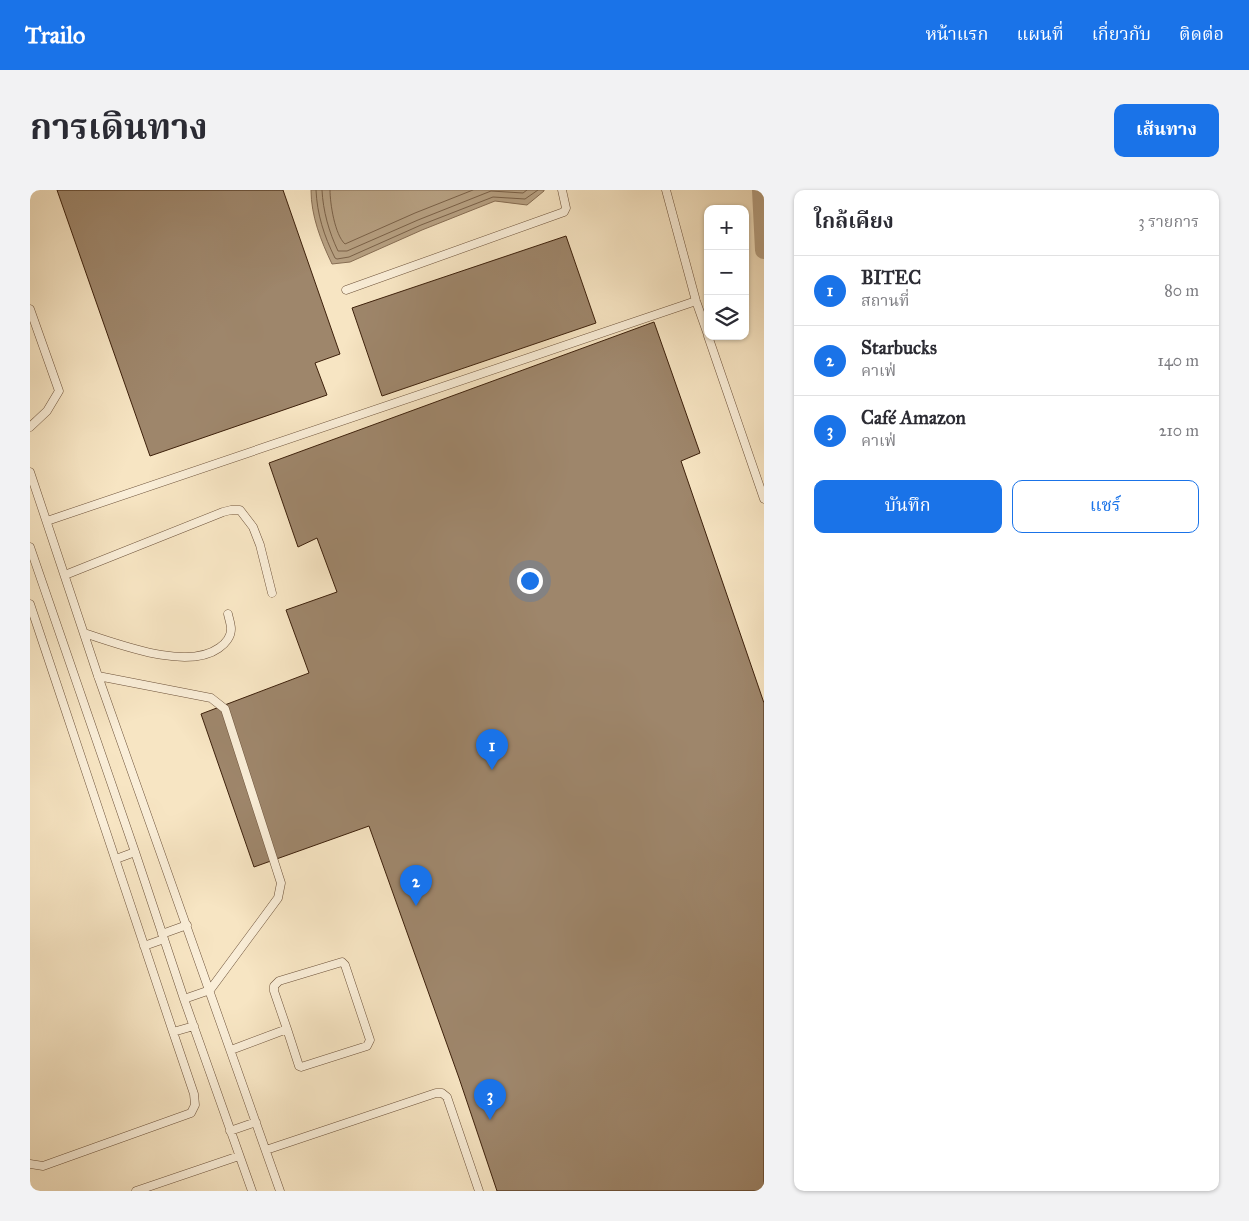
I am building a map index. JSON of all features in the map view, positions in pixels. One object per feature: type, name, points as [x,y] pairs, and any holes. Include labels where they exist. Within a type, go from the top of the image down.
[{"type":"lane","points":[[346,290],[564,212],[566,208],[562,190]]},
{"type":"lane","points":[[666,190],[704,324]]},
{"type":"lane","points":[[47,521],[696,301]]},
{"type":"lane","points":[[30,309],[59,391],[46,411],[30,427]]},
{"type":"lane","points":[[709,340],[764,499]]},
{"type":"lane","points":[[30,472],[98,676],[280,1191]]},
{"type":"lane","points":[[65,575],[223,512],[240,510],[253,527],[260,545],[272,593]]},
{"type":"lane","points":[[30,547],[184,999],[252,1191]]},
{"type":"lane","points":[[30,604],[194,1094],[195,1105],[192,1113],[43,1166],[30,1164]]},
{"type":"lane","points":[[84,633],[160,654],[189,658],[216,650],[225,644],[231,631],[228,614]]},
{"type":"lane","points":[[98,676],[210,698],[225,709],[281,883],[278,898],[210,990],[184,999]]},
{"type":"lane","points":[[116,858],[135,852]]},
{"type":"lane","points":[[144,946],[187,925]]},
{"type":"lane","points":[[342,962],[345,965],[370,1040],[369,1044],[301,1067],[299,1066],[287,1029],[274,986],[279,981],[342,962]]},
{"type":"lane","points":[[173,1032],[194,1026]]},
{"type":"lane","points":[[231,1050],[287,1029]]},
{"type":"lane","points":[[266,1150],[436,1093],[442,1093],[447,1097],[479,1191]]},
{"type":"lane","points":[[230,1131],[256,1122]]},
{"type":"lane","points":[[136,1191],[239,1156]]},
{"type":"water","points":[[311,190],[544,191],[527,205],[495,201],[422,230],[350,262],[332,264],[317,228],[311,200]]},
{"type":"building","points":[[57,190],[283,190],[340,354],[315,363],[327,395],[150,456]]},
{"type":"building","points":[[566,236],[596,323],[382,396],[352,308]]},
{"type":"building","points":[[654,322],[700,453],[681,461],[764,703],[764,1191],[497,1191],[459,1078],[369,826],[254,867],[201,714],[309,673],[286,610],[337,592],[317,538],[298,547],[269,463]]},
{"type":"waterway","points":[[761,190],[764,250]]},
{"type":"place","name":"BITEC","points":[[492,770]]},
{"type":"place","name":"Starbucks","points":[[416,906]]},
{"type":"place","name":"Café Amazon","points":[[490,1120]]}]
